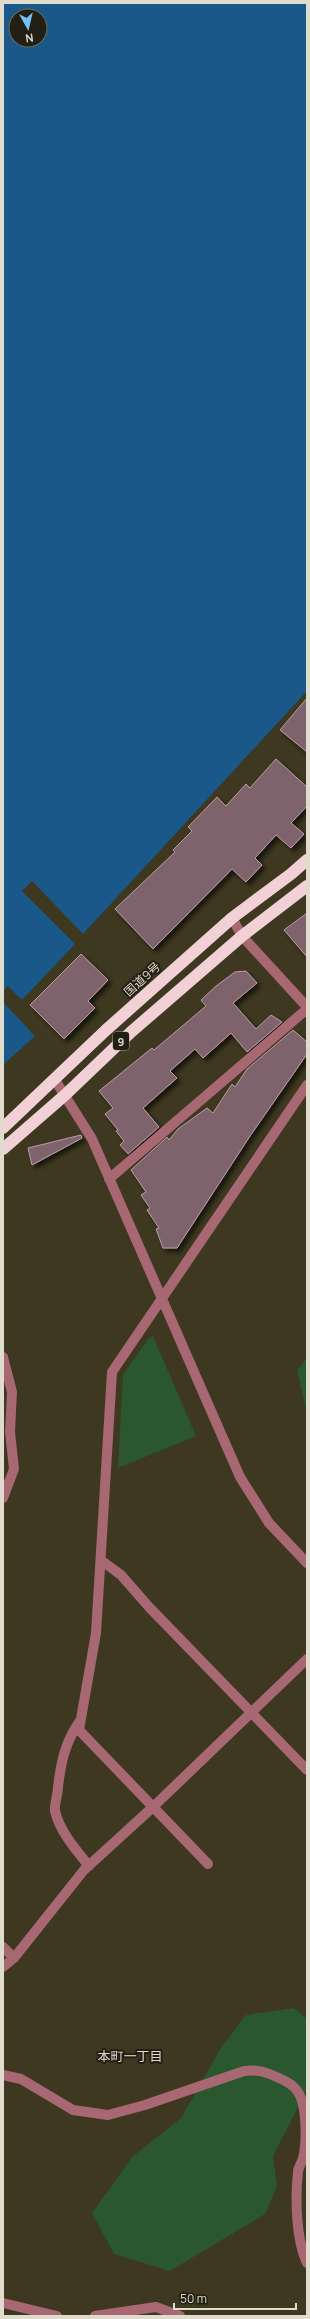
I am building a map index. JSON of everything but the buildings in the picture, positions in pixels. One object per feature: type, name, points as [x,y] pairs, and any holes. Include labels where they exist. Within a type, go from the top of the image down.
[{"type":"highway","name":"国道9号","points":[[3,1128],[106,1030],[232,918],[291,874],[307,860]]},
{"type":"highway","name":"9","points":[[3,1150],[65,1095],[131,1032],[242,936],[307,886]]},
{"type":"street","points":[[109,1179],[307,1008],[242,936],[232,918]]},
{"type":"street","points":[[55,1080],[92,1139],[240,1477],[269,1523],[307,1563]]},
{"type":"street","points":[[208,1864],[79,1730],[96,1633],[102,1561],[112,1372],[307,1084]]},
{"type":"street","points":[[3,1357],[12,1392],[10,1432],[14,1469],[3,1498]]},
{"type":"street","points":[[102,1561],[121,1575],[148,1607],[307,1770]]},
{"type":"street","points":[[3,1967],[14,1958],[89,1866],[153,1807],[307,1659]]},
{"type":"street","points":[[81,1720],[71,1734],[66,1746],[60,1768],[55,1806],[63,1832],[89,1866]]},
{"type":"street","points":[[3,1947],[14,1958]]},
{"type":"street","points":[[3,2075],[21,2079],[73,2110],[108,2115],[145,2105],[244,2071],[261,2070],[288,2083],[297,2090],[302,2098],[305,2123],[305,2160],[298,2171],[297,2203],[302,2253],[307,2263]]},
{"type":"street","points":[[3,2304],[57,2316]]},
{"type":"street","points":[[95,2316],[156,2307],[180,2316]]},
{"type":"green space","points":[[153,1336],[196,1436],[118,1468],[123,1375],[148,1339]]},
{"type":"green space","points":[[307,1358],[307,1413],[297,1370]]},
{"type":"green space","points":[[294,2008],[307,2019],[307,2090],[273,2156],[277,2186],[265,2214],[170,2271],[114,2254],[92,2213],[132,2157],[181,2118],[222,2046],[246,2015]]},
{"type":"water","points":[[3,3],[307,3],[307,691],[83,934],[32,881],[22,891],[75,944],[22,1000],[8,986],[3,991]]},
{"type":"water","points":[[3,1002],[35,1036],[3,1065]]},
{"type":"district","name":"本町一丁目","points":[[130,2056]]}]
